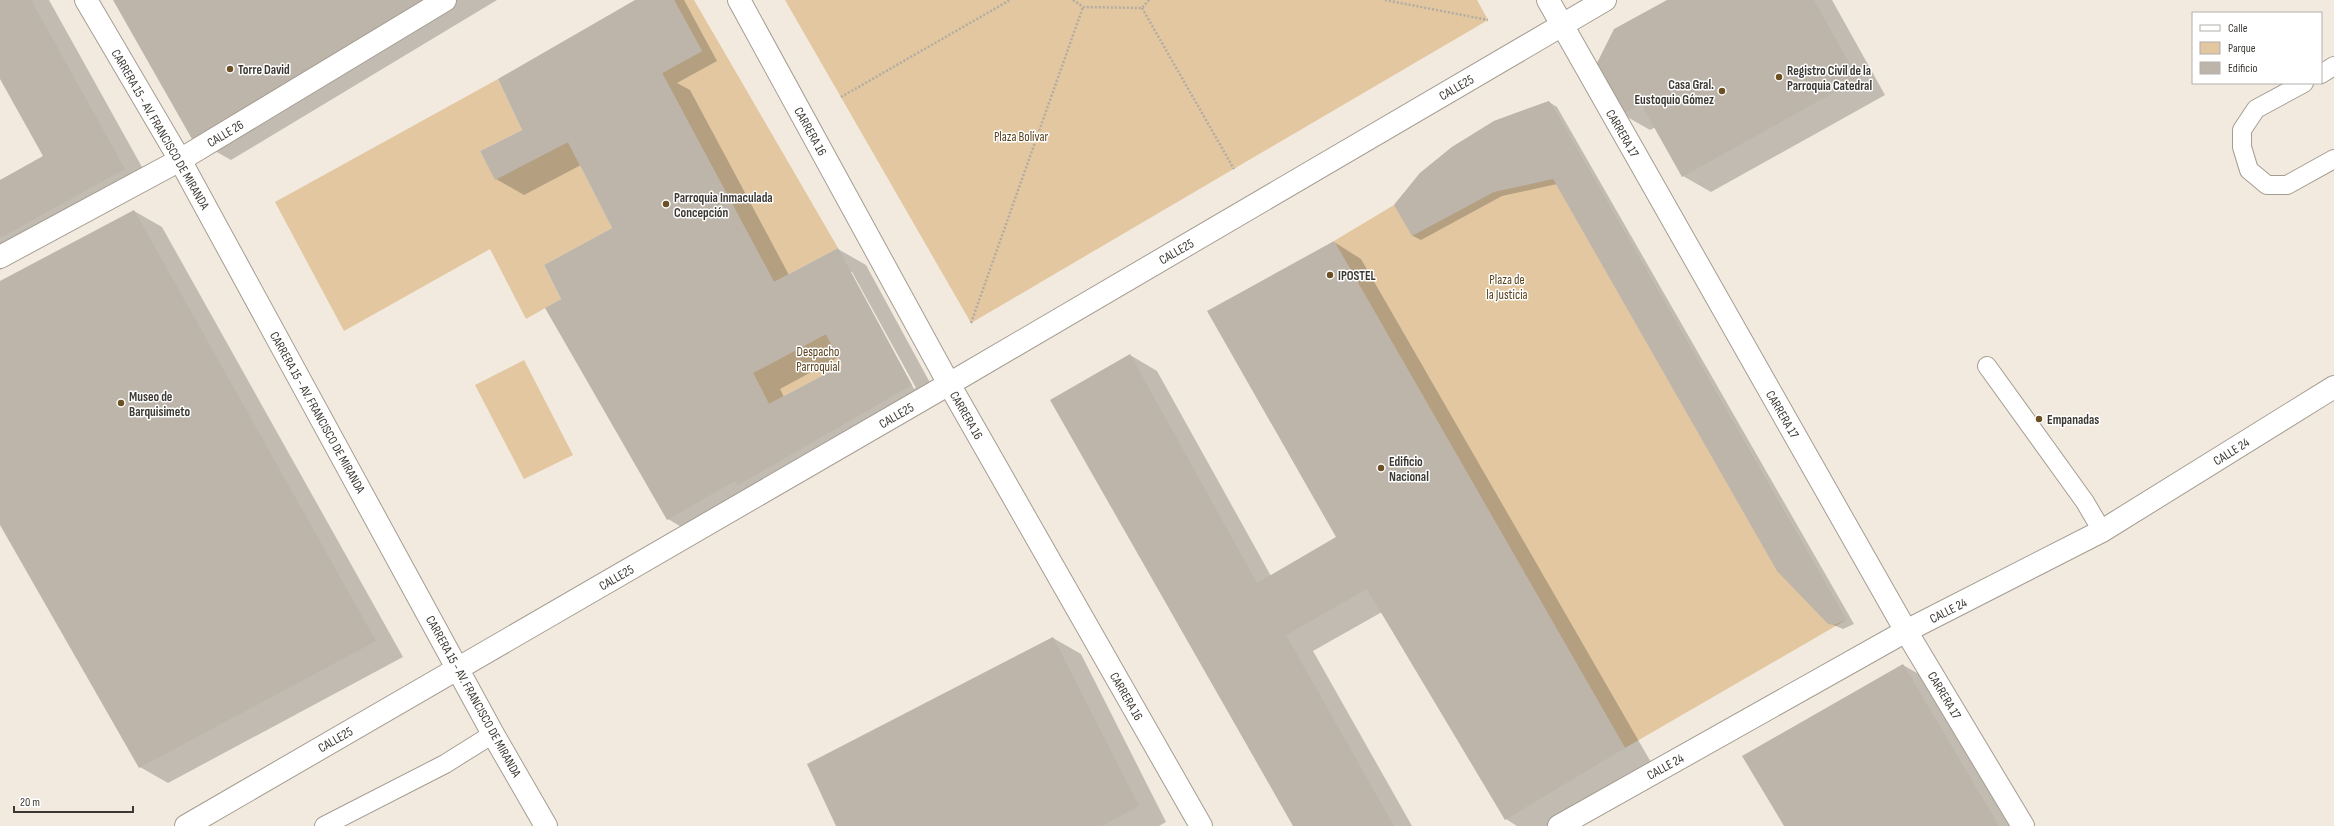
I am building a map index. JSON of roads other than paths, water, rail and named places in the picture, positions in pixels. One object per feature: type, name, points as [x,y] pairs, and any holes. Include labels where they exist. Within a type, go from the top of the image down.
[{"type":"street","name":"CARRERA 15 - AV. FRANCISCO DE MIRANDA","points":[[86,0],[180,160],[493,734],[546,826]]},
{"type":"street","name":"CALLE 26","points":[[0,257],[180,160],[445,0]]},
{"type":"street","name":"CARRERA 16","points":[[739,0],[949,384],[1201,826]]},
{"type":"street","name":"CARRERA 17","points":[[1548,0],[1906,631],[2023,826]]},
{"type":"street","name":"CALLE25","points":[[186,826],[949,384],[1604,0]]},
{"type":"street","name":"CALLE 24","points":[[1559,826],[1906,631],[2102,531],[2334,387]]},
{"type":"lane","points":[[2322,73],[2334,66]]},
{"type":"lane","points":[[2302,84],[2256,109],[2242,130],[2242,148],[2249,170],[2267,185],[2287,185],[2334,159]]},
{"type":"lane","points":[[1987,366],[2084,502],[2102,531]]},
{"type":"lane","points":[[324,826],[445,764],[493,734]]},
{"type":"place","name":"Torre David","points":[[230,69]]},
{"type":"place","name":"Registro Civil de la Parroquia Catedral","points":[[1779,77]]},
{"type":"place","name":"Casa Gral. Eustoquio Gómez","points":[[1722,91]]},
{"type":"place","name":"Parroquia Inmaculada Concepción","points":[[666,204]]},
{"type":"place","name":"IPOSTEL","points":[[1330,275]]},
{"type":"place","name":"Museo de Barquisimeto","points":[[121,403]]},
{"type":"place","name":"Empanadas","points":[[2039,419]]},
{"type":"place","name":"Edificio Nacional","points":[[1381,468]]},
{"type":"park label","name":"Plaza Bolívar","points":[[1021,136]]},
{"type":"park label","name":"Plaza de la Justicia","points":[[1507,286]]},
{"type":"park label","name":"Despacho Parroquial","points":[[818,358]]}]
